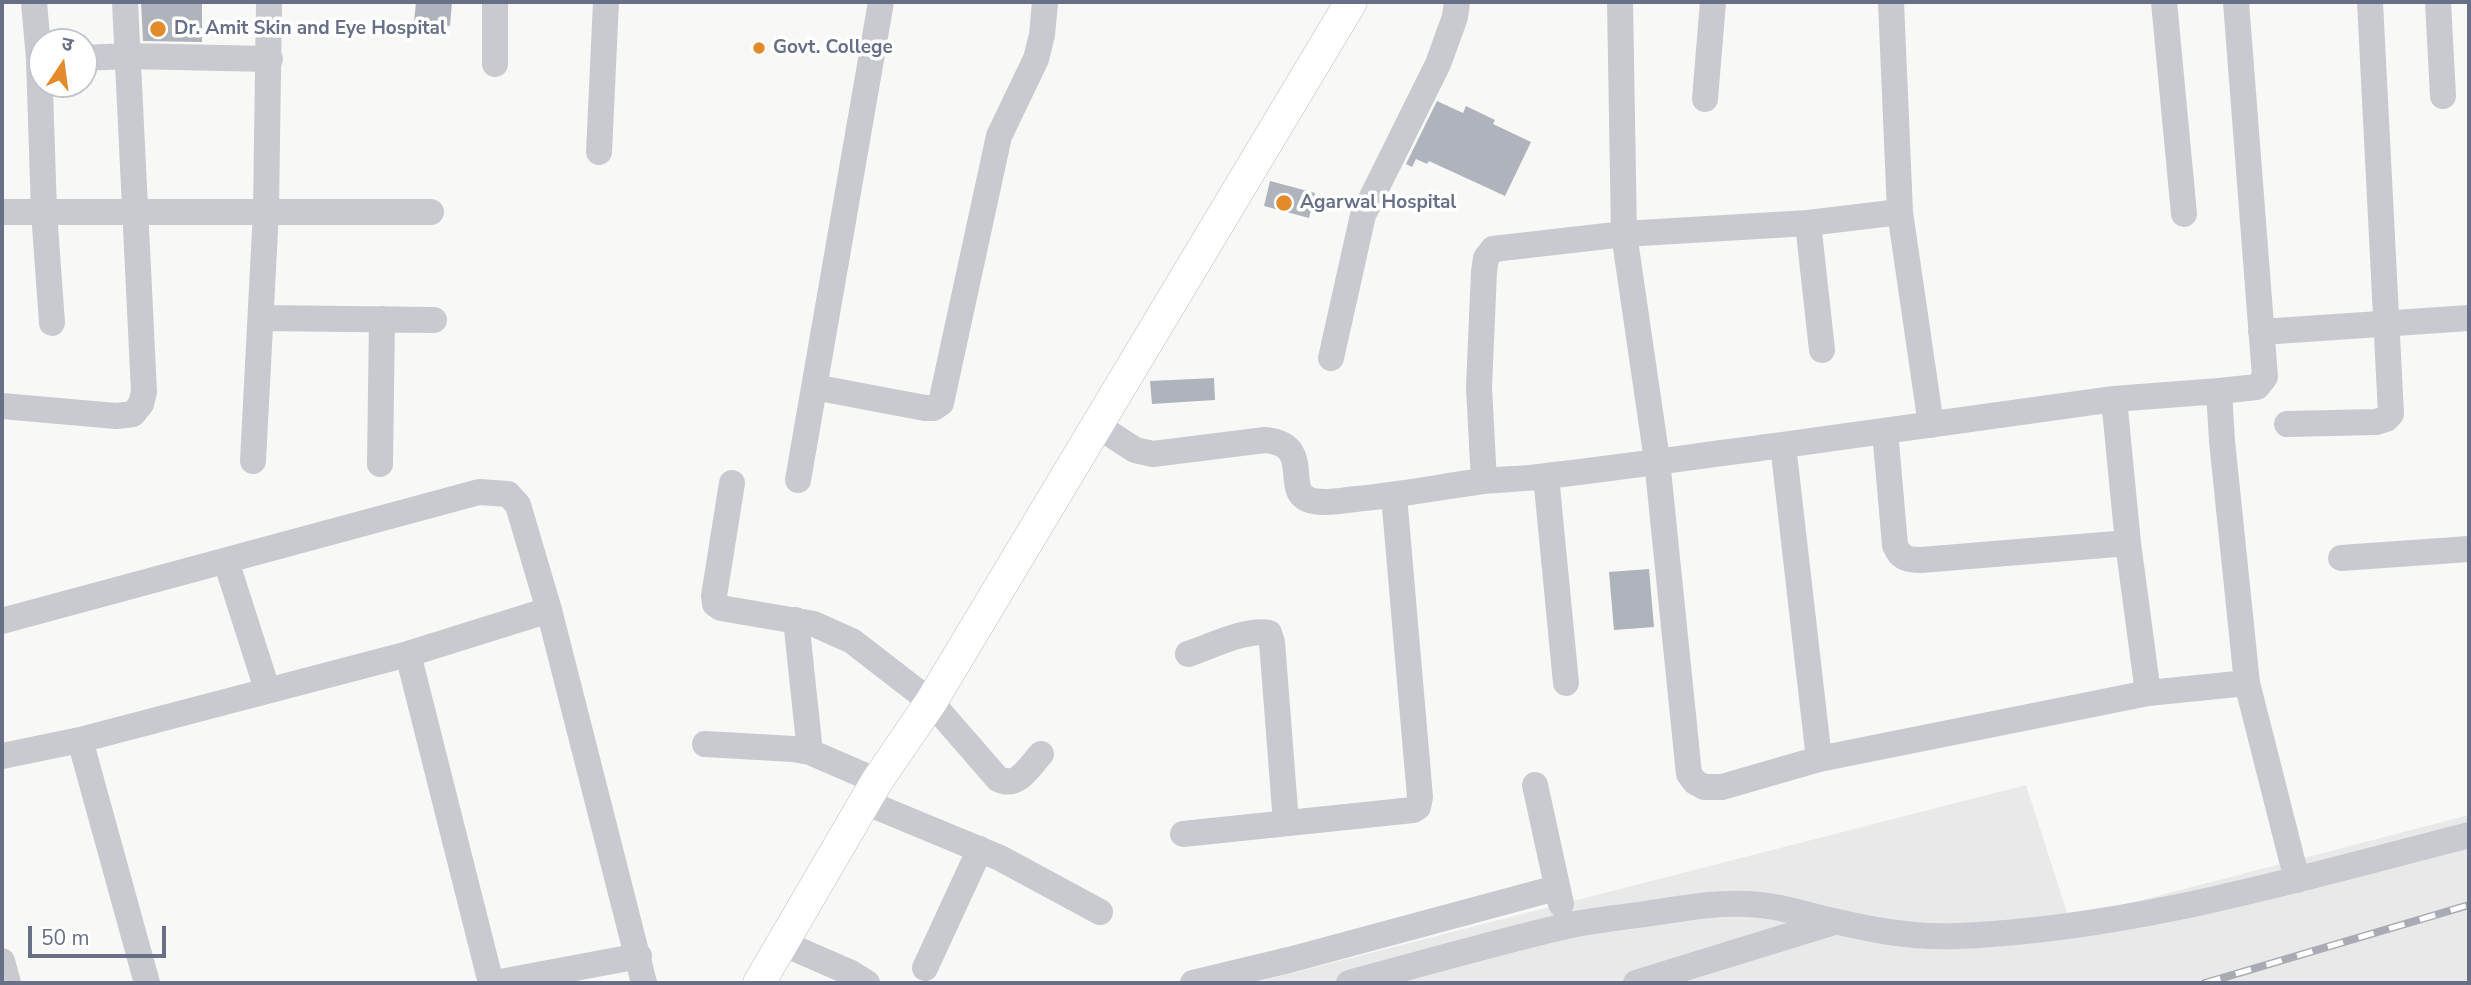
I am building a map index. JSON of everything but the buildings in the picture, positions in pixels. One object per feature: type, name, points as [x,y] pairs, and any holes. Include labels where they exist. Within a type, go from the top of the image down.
[{"type":"main road","points":[[759,983],[871,792],[931,702],[1351,2]]},
{"type":"street","points":[[34,2],[37,28]]},
{"type":"street","points":[[2,406],[116,416],[133,414],[141,404],[144,392],[137,212],[125,2]]},
{"type":"street","points":[[253,461],[266,211],[269,2]]},
{"type":"street","points":[[495,2],[495,64]]},
{"type":"street","points":[[598,152],[606,2]]},
{"type":"street","points":[[798,480],[881,2]]},
{"type":"street","points":[[814,387],[925,408],[934,408],[941,403],[996,146],[1036,59],[1042,35],[1045,2]]},
{"type":"street","points":[[1331,358],[1363,215],[1438,64],[1455,17],[1457,2]]},
{"type":"street","points":[[1619,2],[1624,234],[1657,460],[1689,774],[1695,782],[1704,787],[1722,787],[1819,759],[2148,693],[2247,683]]},
{"type":"street","points":[[1705,99],[1713,2]]},
{"type":"street","points":[[1891,2],[1900,212],[1931,425]]},
{"type":"street","points":[[2164,2],[2184,214]]},
{"type":"street","points":[[1098,426],[1135,450],[1153,454],[1265,440],[1279,442],[1288,446],[1294,458],[1298,490],[1311,501],[1394,496],[1484,481],[1546,476],[2114,399],[2257,387],[2265,377],[2236,2]]},
{"type":"street","points":[[2287,424],[2376,422],[2391,414],[2370,2]]},
{"type":"street","points":[[2438,2],[2443,96]]},
{"type":"street","points":[[98,57],[270,59]]},
{"type":"street","points":[[42,98],[44,212],[52,323]]},
{"type":"street","points":[[2,212],[431,212]]},
{"type":"street","points":[[1484,481],[1479,387],[1486,258],[1493,249],[1624,234],[1808,223],[1900,212]]},
{"type":"street","points":[[1808,223],[1822,350]]},
{"type":"street","points":[[261,318],[434,320]]},
{"type":"street","points":[[2261,332],[2469,318]]},
{"type":"street","points":[[380,464],[382,319]]},
{"type":"street","points":[[2219,391],[2247,683],[2297,880]]},
{"type":"street","points":[[2114,399],[2148,693]]},
{"type":"street","points":[[1885,431],[1895,545],[1905,559],[2129,543]]},
{"type":"street","points":[[1783,445],[1819,759]]},
{"type":"street","points":[[1546,476],[1566,683]]},
{"type":"street","points":[[732,483],[714,596],[715,604],[720,608],[796,620],[832,631],[852,641],[931,702],[998,779],[1004,782],[1012,783],[1018,779],[1041,754]]},
{"type":"street","points":[[2,621],[466,495],[494,491],[508,494],[518,505],[549,610],[644,983]]},
{"type":"street","points":[[1184,834],[1413,810],[1420,804],[1394,496]]},
{"type":"street","points":[[2341,558],[2469,549]]},
{"type":"street","points":[[226,561],[267,689]]},
{"type":"street","points":[[2,756],[80,740],[408,654],[549,610]]},
{"type":"street","points":[[796,620],[810,752]]},
{"type":"street","points":[[1188,654],[1260,631],[1269,634],[1272,642],[1286,823]]},
{"type":"street","points":[[408,654],[493,983],[639,956]]},
{"type":"street","points":[[80,740],[147,983]]},
{"type":"street","points":[[705,744],[810,752],[871,792],[1100,912]]},
{"type":"street","points":[[1535,785],[1556,888],[1568,926]]},
{"type":"street","points":[[1349,983],[1568,926],[1713,904],[1751,904],[1903,935],[1926,936],[1959,936],[2128,918],[2297,880],[2469,835]]},
{"type":"street","points":[[925,968],[980,849]]},
{"type":"street","points":[[1193,983],[1556,888]]},
{"type":"street","points":[[1636,983],[1835,921]]},
{"type":"street","points":[[782,943],[851,973],[867,983]]},
{"type":"street","points":[[2,961],[8,983]]},
{"type":"shaded area","points":[[2026,785],[2069,919],[2469,815],[2469,983],[1253,983]]},
{"type":"railway","points":[[2205,983],[2469,905]]},
{"type":"place","name":"Dr. Amit Skin and Eye Hospital","points":[[158,29]]},
{"type":"place","name":"Govt. College","points":[[759,48]]},
{"type":"place","name":"Agarwal Hospital","points":[[1284,203]]}]
